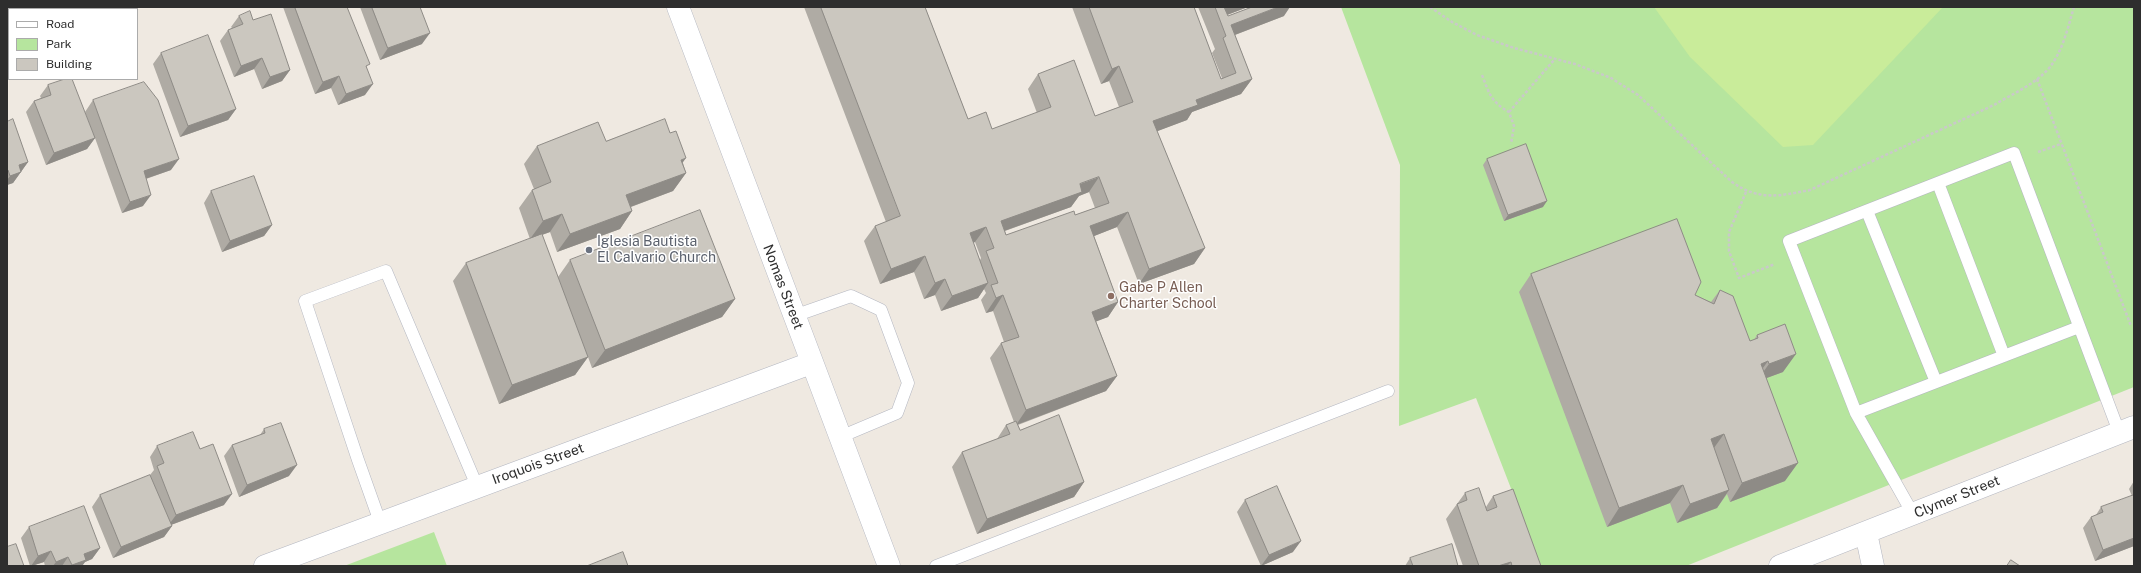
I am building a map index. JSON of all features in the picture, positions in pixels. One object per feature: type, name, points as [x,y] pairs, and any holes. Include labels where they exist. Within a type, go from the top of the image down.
[{"type":"street","name":"Nomas Street","points":[[678,7],[811,363],[889,566]]},
{"type":"street","name":"Iroquois Street","points":[[265,566],[811,363]]},
{"type":"street","name":"Clymer Street","points":[[1780,566],[2127,429]]},
{"type":"street","points":[[1866,533],[1873,566]]},
{"type":"lane","points":[[1913,514],[1856,413],[1789,241],[2014,153],[2079,327],[2127,429]]},
{"type":"lane","points":[[1938,183],[2004,356]]},
{"type":"lane","points":[[1867,211],[1936,382]]},
{"type":"lane","points":[[380,522],[305,301],[386,271],[477,486]]},
{"type":"lane","points":[[794,316],[851,296],[882,310],[908,383],[898,413],[840,437]]},
{"type":"lane","points":[[1856,413],[2079,327]]},
{"type":"lane","points":[[936,566],[1388,391]]},
{"type":"path","points":[[1430,7],[1452,22],[1477,35],[1554,60],[1591,69],[1611,78],[1638,95],[1732,182],[1746,192],[1765,196],[1784,195],[1810,190],[1994,105],[2037,79],[2049,68],[2058,54],[2074,7]]},
{"type":"path","points":[[1509,112],[1554,60]]},
{"type":"path","points":[[1482,75],[1490,95],[1498,106],[1509,112],[1514,126],[1511,144]]},
{"type":"path","points":[[2037,79],[2131,326]]},
{"type":"path","points":[[1746,192],[1728,232],[1729,251],[1739,278],[1795,257]]},
{"type":"green space","points":[[1341,7],[2134,7],[2134,387],[1686,566],[1541,566],[1476,398],[1399,426],[1400,165]]},
{"type":"green space","points":[[1654,7],[1943,7],[1813,145],[1783,147],[1690,57]]},
{"type":"green space","points":[[434,532],[447,566],[344,566]]},
{"type":"building","points":[[295,7],[347,7],[370,64],[366,66],[373,84],[346,94],[339,76],[323,82]]},
{"type":"building","points":[[372,7],[420,7],[430,33],[388,48]]},
{"type":"building","points":[[821,7],[925,7],[968,119],[986,112],[992,129],[1051,107],[1038,74],[1074,60],[1095,116],[1133,102],[1119,66],[1112,69],[1089,7],[1194,7],[1221,79],[1236,73],[1223,38],[1226,36],[1215,7],[1224,7],[1228,16],[1252,7],[1278,7],[1231,25],[1252,79],[1196,100],[1198,105],[1153,121],[1205,248],[1149,269],[1128,212],[1090,226],[1118,302],[1092,312],[1117,376],[1026,410],[1001,343],[1019,337],[1003,295],[996,298],[991,285],[998,283],[986,251],[994,248],[986,227],[970,233],[988,283],[952,296],[945,279],[935,283],[925,256],[891,269],[875,226],[900,216]],"holes":[[[1099,177],[1109,203],[1075,215],[1074,211],[1006,235],[1001,221],[1082,192],[1080,184]]]},
{"type":"building","points":[[250,11],[253,20],[271,14],[290,70],[270,77],[262,58],[241,66],[228,30],[243,24],[239,16]]},
{"type":"building","points":[[208,35],[236,109],[188,126],[161,53]]},
{"type":"building","points":[[62,80],[72,80],[95,138],[54,153],[34,101],[51,95],[48,85]]},
{"type":"building","points":[[144,82],[158,100],[179,159],[144,171],[151,195],[130,202],[93,100]]},
{"type":"building","points":[[13,119],[28,162],[19,165],[21,172],[10,176],[7,170],[7,122]]},
{"type":"building","points":[[665,119],[670,133],[676,131],[686,158],[681,160],[686,173],[626,195],[632,211],[570,234],[562,214],[543,221],[532,190],[551,182],[537,146],[598,122],[606,141]]},
{"type":"building","points":[[1526,144],[1547,201],[1508,215],[1487,159]]},
{"type":"building","points":[[254,176],[272,225],[230,241],[211,191]]},
{"type":"building","points":[[700,210],[735,299],[605,350],[570,260]]},
{"type":"building","points":[[1677,219],[1701,282],[1695,295],[1714,304],[1720,290],[1733,296],[1750,341],[1758,338],[1757,335],[1785,324],[1796,354],[1769,364],[1768,361],[1761,364],[1798,463],[1742,483],[1724,434],[1711,439],[1729,490],[1690,504],[1683,485],[1619,508],[1531,274]]},
{"type":"building","points":[[542,234],[588,357],[512,385],[466,263]]},
{"type":"building","points":[[1059,415],[1084,482],[987,519],[962,452],[1010,434],[1006,425],[1016,421],[1020,430]]},
{"type":"building","points":[[281,423],[297,465],[247,485],[232,445],[265,433],[264,429]]},
{"type":"building","points":[[193,432],[200,449],[213,444],[232,494],[176,515],[157,466],[164,463],[157,446]]},
{"type":"building","points":[[150,475],[172,526],[121,547],[100,495]]},
{"type":"building","points":[[1277,486],[1301,541],[1269,555],[1245,500]]},
{"type":"building","points":[[1479,488],[1487,511],[1497,507],[1493,496],[1513,489],[1541,566],[1512,566],[1511,562],[1498,566],[1479,566],[1457,504],[1467,500],[1465,493]]},
{"type":"building","points":[[2134,495],[2134,538],[2103,550],[2091,517],[2103,512],[2101,507]]},
{"type":"building","points":[[84,506],[100,548],[84,554],[86,560],[72,565],[68,557],[56,562],[51,551],[38,556],[29,527]]},
{"type":"building","points":[[16,544],[24,566],[7,566],[7,547]]},
{"type":"building","points":[[1452,544],[1458,566],[1413,566],[1410,558]]},
{"type":"building","points":[[623,552],[628,566],[587,566]]},
{"type":"building","points":[[2011,560],[2020,566],[2007,566]]},
{"type":"place","name":"Iglesia Bautista El Calvario Church","points":[[589,250]]},
{"type":"place","name":"Gabe P Allen Charter School","points":[[1111,296]]}]
